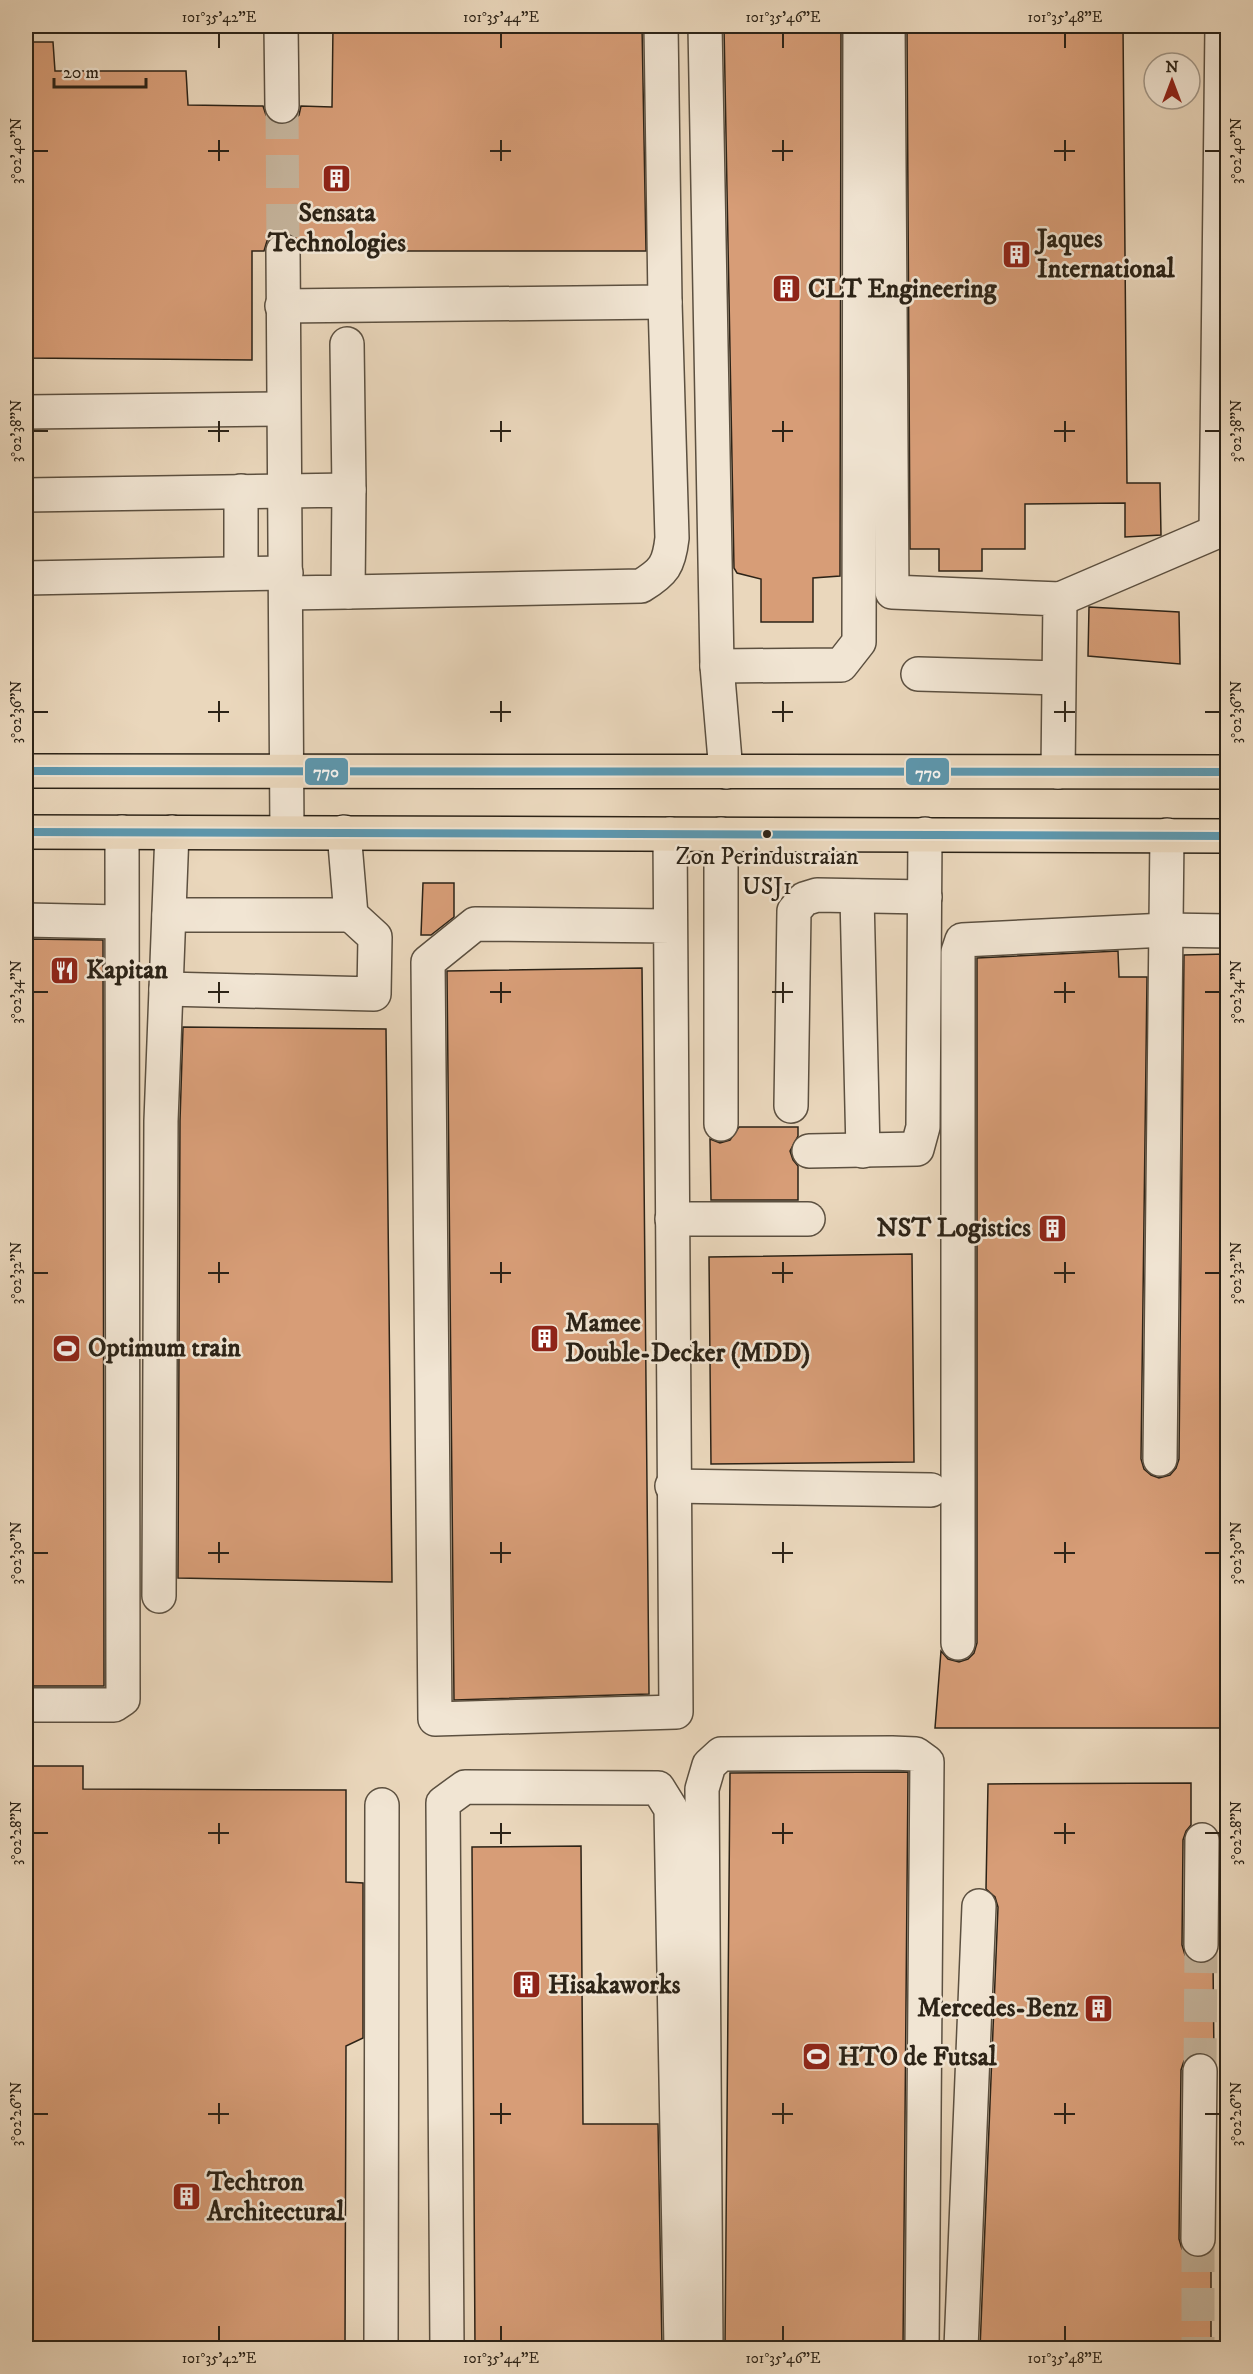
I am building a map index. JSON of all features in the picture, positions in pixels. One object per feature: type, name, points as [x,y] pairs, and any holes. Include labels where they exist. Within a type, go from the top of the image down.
[{"type":"main road","points":[[26,771],[1227,772]]},
{"type":"main road","points":[[26,832],[1227,836]]},
{"type":"lane","points":[[280,26],[282,106]]},
{"type":"lane","points":[[26,578],[241,573],[286,583],[348,592],[641,586],[658,575],[670,559],[672,538],[661,26]]},
{"type":"lane","points":[[705,26],[717,666],[726,772]]},
{"type":"lane","points":[[717,666],[841,665],[859,642],[860,26]]},
{"type":"lane","points":[[888,26],[892,592],[1060,599],[1216,532],[1222,26]]},
{"type":"lane","points":[[283,251],[287,832]]},
{"type":"lane","points":[[282,306],[347,309],[666,302]]},
{"type":"lane","points":[[347,344],[348,592]]},
{"type":"lane","points":[[26,412],[283,409]]},
{"type":"lane","points":[[26,495],[349,490]]},
{"type":"lane","points":[[241,491],[241,573]]},
{"type":"lane","points":[[1058,772],[1060,599]]},
{"type":"lane","points":[[918,674],[1058,678]]},
{"type":"lane","points":[[26,1705],[114,1705],[123,1699],[113,832]]},
{"type":"lane","points":[[159,1596],[161,1133],[172,832]]},
{"type":"lane","points":[[166,989],[374,994],[375,938],[351,915],[344,832]]},
{"type":"lane","points":[[670,834],[672,1486],[676,1712],[435,1719],[428,962],[475,924],[670,926]]},
{"type":"lane","points":[[721,834],[721,1124]]},
{"type":"lane","points":[[809,1151],[917,1149],[923,1127],[925,834]]},
{"type":"lane","points":[[1160,1459],[1167,836]]},
{"type":"lane","points":[[791,1106],[794,911],[804,899],[817,895],[925,897]]},
{"type":"lane","points":[[857,896],[863,1151]]},
{"type":"lane","points":[[169,915],[351,915]]},
{"type":"lane","points":[[26,920],[113,922]]},
{"type":"lane","points":[[958,1643],[958,952],[962,940],[1166,930],[1227,931]]},
{"type":"lane","points":[[672,1219],[808,1219]]},
{"type":"lane","points":[[672,1486],[931,1490]]},
{"type":"lane","points":[[706,2349],[702,1789],[706,1773],[709,1765],[721,1754],[880,1753],[916,1754],[927,1762],[922,2349]]},
{"type":"lane","points":[[447,2349],[443,1803],[465,1786],[658,1788],[670,1809],[681,2349]]},
{"type":"lane","points":[[381,2349],[382,1805]]},
{"type":"lane","points":[[1201,1945],[1202,1840]]},
{"type":"lane","points":[[961,2349],[979,1906]]},
{"type":"lane","points":[[1198,2239],[1200,2071]]},
{"type":"building","name":"Sensata Technologies","points":[[333,26],[642,26],[646,251],[302,251],[293,235],[282,232],[273,235],[267,241],[264,251],[252,251],[252,360],[26,358],[26,42],[53,42],[55,71],[186,71],[188,105],[263,106],[272,122],[283,125],[292,122],[299,115],[301,106],[332,107]]},
{"type":"building","name":"CLT Engineering","points":[[724,26],[841,26],[840,576],[813,578],[813,622],[761,622],[761,579],[737,573],[734,568]]},
{"type":"building","name":"Jaques International","points":[[907,26],[1123,26],[1127,483],[1160,483],[1161,535],[1125,537],[1125,503],[1025,504],[1025,549],[982,549],[982,571],[939,571],[939,549],[910,549]]},
{"type":"building","points":[[1089,607],[1179,612],[1180,664],[1088,656]]},
{"type":"building","points":[[423,883],[454,883],[454,917],[431,935],[421,935]]},
{"type":"building","name":"Optimum train","points":[[26,939],[103,940],[104,1686],[26,1686]]},
{"type":"building","name":"NST Logistics","points":[[1118,951],[1119,977],[1147,977],[1141,1459],[1144,1469],[1159,1478],[1170,1475],[1179,1459],[1184,955],[1227,954],[1227,1728],[935,1728],[941,1651],[948,1659],[959,1662],[968,1659],[974,1653],[977,1643],[977,958]]},
{"type":"building","name":"Mamee Double-Decker (MDD)","points":[[642,968],[649,1694],[454,1700],[447,971]]},
{"type":"building","points":[[183,1027],[386,1029],[392,1582],[178,1578],[180,1121]]},
{"type":"building","points":[[739,1127],[798,1127],[798,1136],[790,1151],[798,1166],[798,1200],[711,1200],[710,1139],[720,1143],[730,1140]]},
{"type":"building","points":[[912,1254],[914,1462],[711,1464],[709,1257]]},
{"type":"building","name":"Techtron Architectural","points":[[26,1766],[83,1766],[83,1789],[346,1790],[346,1882],[363,1883],[363,2038],[346,2046],[345,2349],[26,2349]]},
{"type":"building","name":"HTO de Futsal","points":[[908,1772],[903,2349],[725,2349],[730,1773]]},
{"type":"building","name":"Mercedes-Benz","points":[[1191,1783],[1191,1825],[1183,1840],[1182,1945],[1185,1955],[1192,1961],[1201,1964],[1213,1959],[1214,2059],[1201,2052],[1191,2054],[1184,2061],[1181,2070],[1179,2239],[1182,2249],[1189,2255],[1198,2258],[1211,2252],[1211,2349],[980,2349],[998,1907],[995,1897],[986,1889],[988,1784]]},
{"type":"building","name":"Hisakaworks","points":[[581,1846],[583,2124],[658,2124],[662,2349],[475,2349],[472,1847]]},
{"type":"tunnel","points":[[282,106],[283,251]]},
{"type":"tunnel","points":[[1200,2071],[1201,1945]]},
{"type":"tunnel","points":[[1198,2239],[1198,2348]]},
{"type":"transit line","name":"770","points":[[26,771],[1228,772]]},
{"type":"transit line","name":"770","points":[[26,832],[1228,836]]},
{"type":"place","name":"Sensata Technologies","points":[[337,179]]},
{"type":"place","name":"Jaques International","points":[[1016,254]]},
{"type":"place","name":"CLT Engineering","points":[[787,289]]},
{"type":"place","name":"Zon Perindustraian USJ1","points":[[767,834]]},
{"type":"place","name":"Kapitan","points":[[65,970]]},
{"type":"place","name":"NST Logistics","points":[[1052,1228]]},
{"type":"place","name":"Mamee Double-Decker (MDD)","points":[[544,1338]]},
{"type":"place","name":"Optimum train","points":[[67,1348]]},
{"type":"place","name":"Hisakaworks","points":[[527,1985]]},
{"type":"place","name":"Mercedes-Benz","points":[[1099,2008]]},
{"type":"place","name":"HTO de Futsal","points":[[817,2057]]},
{"type":"place","name":"Techtron Architectural","points":[[186,2197]]}]
